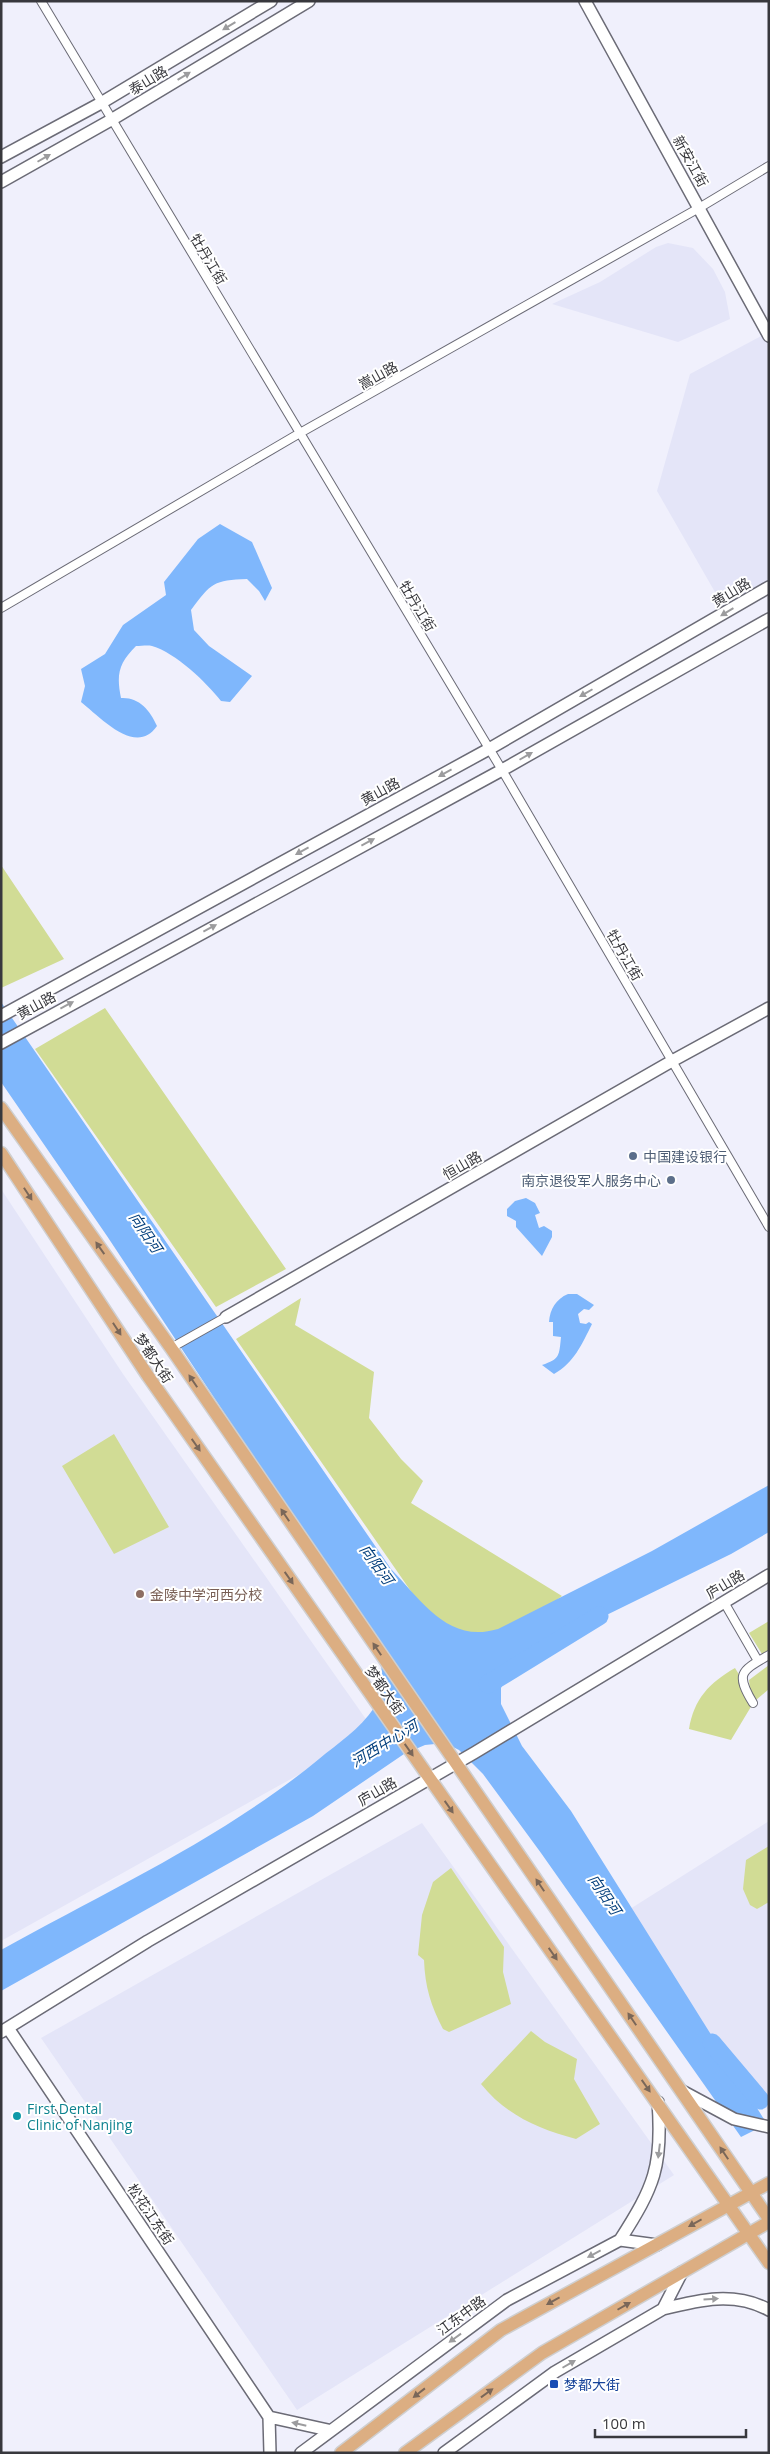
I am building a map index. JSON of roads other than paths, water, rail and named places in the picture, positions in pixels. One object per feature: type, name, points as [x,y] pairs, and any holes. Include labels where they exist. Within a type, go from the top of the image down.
[{"type":"main road","name":"梦都大街","points":[[1,1108],[171,1348],[752,2193],[769,2221]]},
{"type":"main road","name":"梦都大街","points":[[1,1153],[148,1376],[658,2102],[727,2206],[769,2264]]},
{"type":"main road","points":[[341,2453],[500,2330],[769,2183]]},
{"type":"main road","points":[[405,2453],[542,2353],[748,2235],[769,2221]]},
{"type":"street","name":"牡丹江街","points":[[41,1],[502,770],[769,1227]]},
{"type":"street","name":"泰山路","points":[[1,157],[101,103],[271,1]]},
{"type":"street","name":"泰山路","points":[[1,182],[111,120],[309,1]]},
{"type":"street","name":"新安江街","points":[[585,1],[769,336]]},
{"type":"street","name":"嵩山路","points":[[1,608],[300,433],[699,208],[769,166]]},
{"type":"street","name":"黄山路","points":[[6,1013],[489,749],[769,587]]},
{"type":"street","name":"黄山路","points":[[1,1043],[502,770],[769,619]]},
{"type":"street","name":"恒山路","points":[[171,1348],[204,1332],[226,1317],[672,1061],[769,1008]]},
{"type":"street","name":"庐山路","points":[[5,2030],[148,1941],[474,1753],[769,1575]]},
{"type":"street","points":[[724,1602],[758,1661]]},
{"type":"street","points":[[753,1702],[742,1682],[747,1669],[769,1655]]},
{"type":"street","name":"松花江东街","points":[[5,2030],[269,2417]]},
{"type":"street","points":[[682,2091],[734,2119],[769,2127]]},
{"type":"street","points":[[657,2245],[620,2240],[644,2204],[657,2170],[660,2138],[658,2102]]},
{"type":"street","name":"江东中路","points":[[300,2453],[328,2430],[508,2300],[620,2240]]},
{"type":"street","points":[[663,2309],[682,2272]]},
{"type":"street","points":[[444,2453],[555,2372],[663,2309],[702,2299],[731,2298],[769,2310]]},
{"type":"street","points":[[270,2453],[269,2417],[328,2430]]},
{"type":"water","points":[[220,524],[252,542],[272,588],[265,601],[259,591],[247,579],[227,580],[214,585],[191,610],[194,630],[209,646],[252,676],[230,702],[221,701],[199,677],[171,655],[152,646],[136,646],[120,669],[121,698],[138,702],[151,715],[157,726],[148,734],[139,737],[129,736],[118,731],[81,702],[85,686],[81,669],[105,654],[123,625],[166,595],[164,582],[198,539]]},
{"type":"water","points":[[1,1002],[391,1569],[437,1617],[450,1625],[465,1630],[480,1632],[498,1629],[652,1551],[769,1485],[769,1532],[731,1554],[529,1653],[511,1667],[501,1688],[501,1704],[522,1746],[571,1811],[767,2124],[741,2137],[541,1853],[483,1774],[459,1750],[445,1743],[425,1745],[404,1754],[313,1816],[1,1991],[1,1950],[165,1862],[244,1814],[282,1787],[362,1723],[378,1700],[381,1692],[382,1674],[374,1639],[107,1236],[1,1082]]},
{"type":"water","points":[[526,1198],[535,1203],[540,1213],[535,1215],[539,1228],[544,1226],[552,1231],[552,1237],[542,1256],[516,1227],[516,1221],[507,1216],[507,1209],[515,1201]]},
{"type":"water","points":[[568,1294],[577,1294],[594,1305],[589,1310],[584,1309],[578,1314],[580,1323],[586,1324],[589,1322],[592,1324],[572,1359],[554,1374],[542,1365],[555,1359],[560,1349],[561,1337],[553,1336],[553,1322],[549,1322],[552,1309],[557,1302]]},
{"type":"waterway","name":"河西中心河","points":[[488,1684],[599,1616]]},
{"type":"waterway","name":"向阳河","points":[[712,2043],[760,2100]]},
{"type":"place","name":"中国建设银行","points":[[633,1156]]},
{"type":"place","name":"南京退役军人服务中心","points":[[671,1180]]},
{"type":"place","name":"金陵中学河西分校","points":[[140,1594]]},
{"type":"place","name":"First Dental Clinic of Nanjing","points":[[17,2116]]},
{"type":"place","name":"梦都大街","points":[[554,2384]]}]
